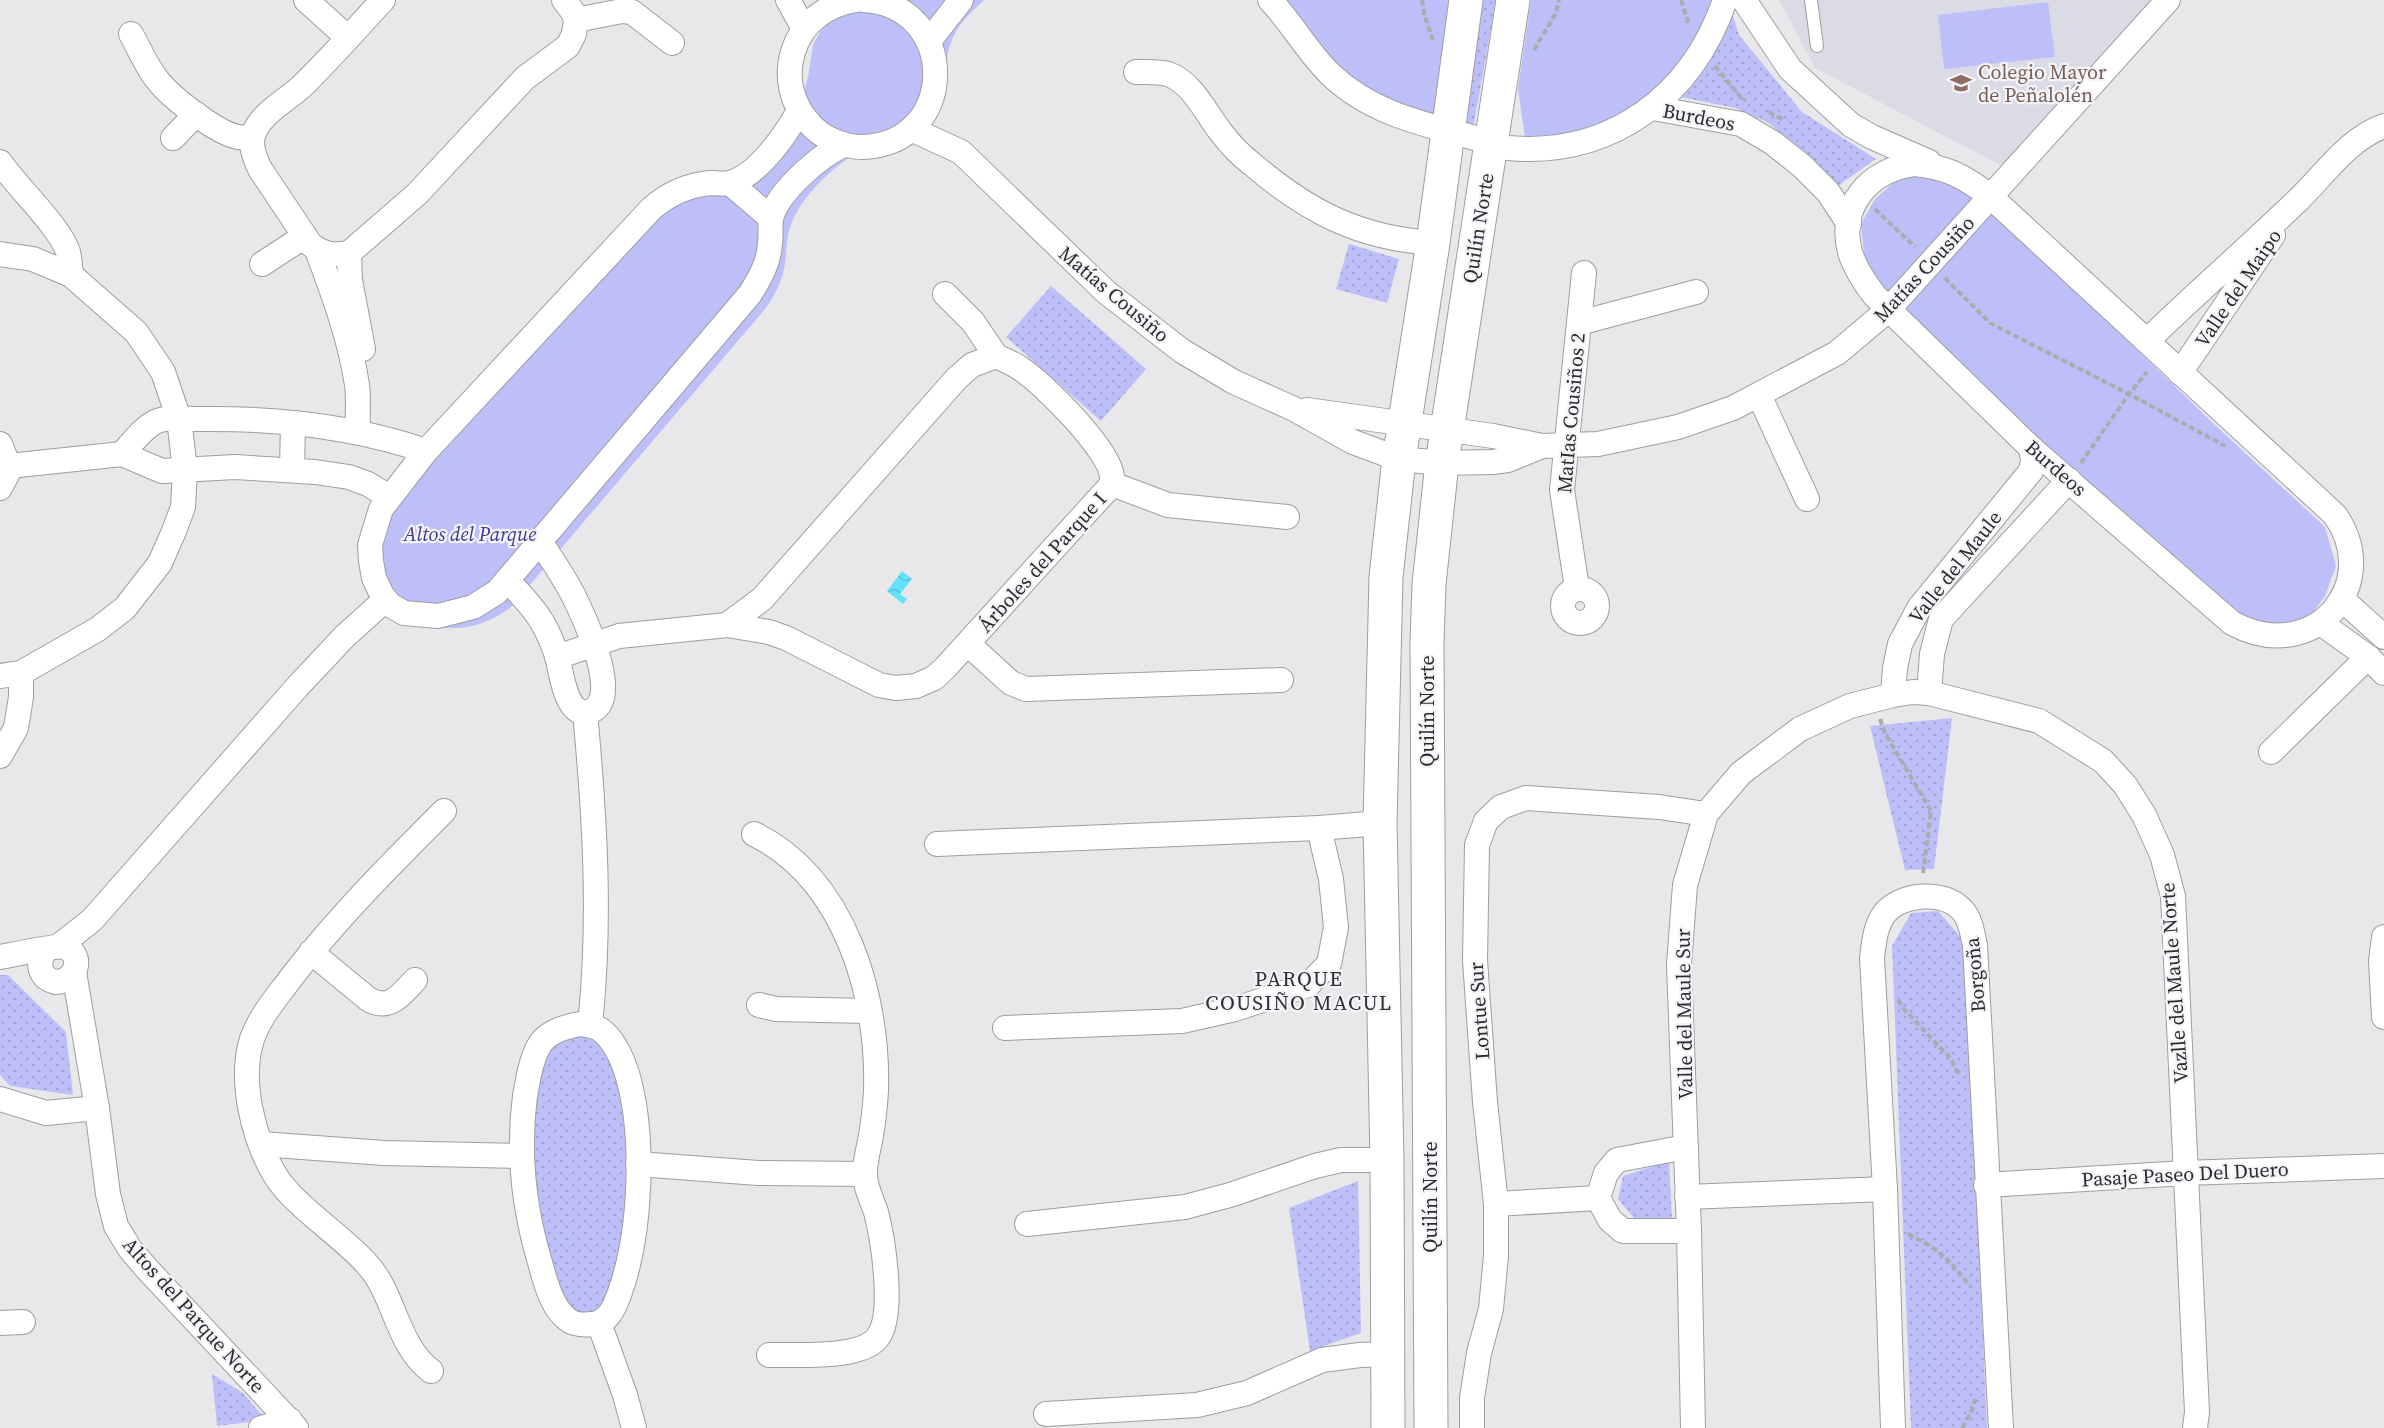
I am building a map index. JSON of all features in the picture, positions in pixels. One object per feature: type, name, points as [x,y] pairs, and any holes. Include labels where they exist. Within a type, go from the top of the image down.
[{"type":"street","points":[[306,0],[348,38]]},
{"type":"street","points":[[358,431],[357,387],[365,371],[365,355],[311,243],[260,169],[255,158],[252,138],[256,128],[269,114],[299,89],[383,0]]},
{"type":"street","points":[[788,0],[804,29]]},
{"type":"street","points":[[856,0],[819,4],[814,18],[795,44],[790,69],[792,95],[799,111],[811,126],[826,137],[844,145],[872,147],[900,138],[926,111],[936,81],[935,60],[929,41],[920,26],[907,14],[892,6],[864,0]]},
{"type":"street","points":[[929,41],[961,0]]},
{"type":"street","points":[[1270,0],[1331,75],[1386,112],[1447,129]]},
{"type":"street","points":[[1284,0],[1302,38]]},
{"type":"street","points":[[1388,1428],[1387,1160],[1380,823],[1386,577],[1399,459],[1433,243],[1466,0]]},
{"type":"street","name":"Quilín Norte","points":[[1431,1428],[1427,642],[1429,584],[1442,463],[1513,0]]},
{"type":"street","name":"Burdeos","points":[[1447,129],[1508,148],[1525,149],[1559,147],[1592,139],[1624,126],[1653,108],[1690,70],[1717,24],[1725,0]]},
{"type":"street","name":"Burdeos","points":[[1744,0],[1790,69],[1851,124],[1894,147],[1942,167],[1977,186],[1991,197],[2256,441],[2341,523],[2350,544],[2353,568],[2344,601],[2331,617],[2302,633],[2278,636],[2258,635],[2232,623],[2031,448],[1888,310],[1867,286],[1854,264],[1848,243],[1849,224],[1859,194],[1874,179],[1894,168],[1914,164],[1942,167]]},
{"type":"street","name":"Matías Cousiño","points":[[931,101],[956,149],[1106,292],[1158,335],[1234,382],[1294,409],[1353,442],[1399,459],[1442,463],[1500,461],[1542,446],[1598,444],[1678,427],[1733,408],[1837,353],[1888,310],[2168,0]]},
{"type":"street","points":[[311,243],[333,255],[349,253],[417,194],[525,78],[568,46],[574,34],[570,10],[632,12],[672,43]]},
{"type":"street","points":[[131,34],[160,84],[196,114],[228,133],[238,137],[252,138]]},
{"type":"street","points":[[1136,72],[1156,72],[1176,78],[1250,163],[1307,205],[1344,224],[1377,236],[1433,243]]},
{"type":"street","name":"Burdeos","points":[[1653,108],[1741,124],[1773,143],[1802,166],[1828,192],[1849,224]]},
{"type":"street","points":[[799,111],[777,145],[754,168],[730,183],[710,183],[685,188],[651,209],[426,451],[381,509],[370,545],[374,578],[385,600],[404,613],[438,616],[473,608],[497,592],[750,294],[762,276],[768,260],[771,218],[786,192],[825,155],[844,145]]},
{"type":"street","points":[[173,138],[196,114]]},
{"type":"street","name":"Valle del Maipo","points":[[2154,348],[2209,281],[2295,203],[2352,144],[2370,131],[2384,126]]},
{"type":"street","name":"Matías Cousiño","points":[[911,129],[956,149]]},
{"type":"street","points":[[0,162],[13,182],[57,233],[68,252],[70,275]]},
{"type":"street","points":[[730,183],[771,218]]},
{"type":"street","name":"Valle del Maipo","points":[[2180,373],[2295,203]]},
{"type":"street","points":[[262,264],[311,243]]},
{"type":"street","points":[[349,253],[352,329]]},
{"type":"street","points":[[0,254],[33,260],[70,275],[136,332],[163,372],[179,419],[185,470],[183,507],[160,563],[125,608],[98,629],[11,675],[21,697],[16,728],[0,756]]},
{"type":"street","name":"MatIas Cousiños 2","points":[[1577,588],[1562,490],[1569,402],[1584,273]]},
{"type":"street","points":[[1579,323],[1696,292]]},
{"type":"street","points":[[727,625],[762,600],[957,378],[972,365],[996,356],[973,322],[945,294]]},
{"type":"street","name":"Árboles del Parque I","points":[[557,657],[593,643],[633,634],[727,625],[769,632],[786,638],[879,685],[896,688],[916,686],[934,678],[968,644],[1112,484],[1113,475],[1099,449],[1079,423],[1021,369],[996,356]]},
{"type":"street","points":[[1759,395],[1807,499]]},
{"type":"street","name":"Matías Cousiño","points":[[1294,409],[1493,436],[1542,446]]},
{"type":"street","points":[[122,454],[145,429],[157,421],[179,419],[242,419],[358,431],[392,439],[426,451]]},
{"type":"street","points":[[292,470],[293,423]]},
{"type":"street","points":[[0,444],[5,477],[122,454],[162,471],[235,467],[292,470],[349,477],[368,484],[389,497]]},
{"type":"street","name":"Valle del Maule","points":[[1903,695],[1895,668],[1900,644],[1919,608],[2031,471],[2033,460],[2031,448]]},
{"type":"street","name":"Valle del Maule","points":[[1903,695],[1932,654],[1941,619],[2069,480]]},
{"type":"street","points":[[1112,484],[1168,504],[1287,517]]},
{"type":"street","points":[[507,580],[532,607],[543,623],[557,657],[567,696],[579,711],[585,712],[599,704],[604,689],[604,680],[593,643],[578,604],[540,542]]},
{"type":"street","points":[[774,584],[770,597],[770,616],[774,627],[786,638]]},
{"type":"street","points":[[0,957],[58,964],[92,920],[298,686],[345,636],[385,600]]},
{"type":"street","points":[[2344,601],[2384,637]]},
{"type":"street","points":[[2271,752],[2376,665],[2322,624]]},
{"type":"street","points":[[968,644],[1011,683],[1026,689],[1281,680]]},
{"type":"street","name":"Valle del Maule Sur","points":[[1693,1428],[1689,1231],[1679,965],[1685,885],[1706,814],[1742,773],[1800,729],[1850,706],[1903,695]]},
{"type":"street","name":"Vazlle del Maule Norte","points":[[1903,695],[2039,721],[2103,761],[2125,785],[2144,814],[2162,855],[2173,896],[2197,1412],[2195,1428]]},
{"type":"street","points":[[585,712],[594,822],[596,905],[596,969],[590,1025]]},
{"type":"street","name":"Lontue Sur","points":[[1472,1428],[1472,1398],[1479,1353],[1491,1309],[1496,1256],[1496,1204],[1485,1102],[1475,960],[1477,845],[1486,821],[1500,807],[1526,798],[1659,807],[1706,814]]},
{"type":"street","points":[[430,1371],[417,1358],[369,1266],[276,1177],[261,1144],[249,1095],[249,1051],[267,1009],[311,952],[372,884],[444,811]]},
{"type":"street","points":[[937,844],[1319,828],[1380,823]]},
{"type":"street","points":[[1005,1028],[1182,1021],[1235,1009],[1308,985],[1329,964],[1336,927],[1331,879],[1319,828]]},
{"type":"street","points":[[753,834],[784,852],[798,865],[827,901],[850,942],[858,963],[874,1050],[876,1092],[864,1174],[876,1212],[884,1256],[886,1309],[881,1332],[871,1344],[851,1351],[769,1355]]},
{"type":"street","points":[[1893,1428],[1886,1224],[1872,958],[1875,933],[1886,913],[1901,901],[1920,896]]},
{"type":"street","name":"Borgoña","points":[[1920,896],[1946,899],[1962,909],[1969,922],[1975,945],[1986,1185],[2001,1428]]},
{"type":"street","points":[[2384,937],[2382,961],[2384,1017]]},
{"type":"street","points":[[311,952],[368,999],[378,1003],[395,1000],[415,980]]},
{"type":"street","name":"Altos del Parque Norte","points":[[58,964],[81,1016],[97,1108],[108,1194],[120,1234],[130,1249],[174,1299],[293,1424]]},
{"type":"street","points":[[759,1005],[776,1009],[868,1011]]},
{"type":"street","points":[[580,1024],[590,1025],[608,1037],[622,1060],[632,1095],[638,1164],[636,1215],[627,1270],[611,1312],[599,1323],[582,1324],[567,1319],[558,1310],[551,1295],[529,1226],[521,1156],[527,1081],[541,1042],[557,1030],[580,1024]]},
{"type":"street","points":[[0,1099],[46,1113],[97,1108]]},
{"type":"street","points":[[261,1144],[384,1153],[521,1156]]},
{"type":"street","points":[[1686,1147],[1617,1160],[1606,1173],[1598,1198],[1610,1220],[1623,1231],[1689,1231]]},
{"type":"street","points":[[1028,1224],[1185,1207],[1230,1196],[1315,1166],[1341,1160],[1387,1160]]},
{"type":"street","points":[[638,1164],[758,1173],[864,1174]]},
{"type":"street","name":"Pasaje Paseo Del Duero","points":[[1986,1185],[2185,1173],[2384,1166]]},
{"type":"street","points":[[1687,1197],[1884,1189]]},
{"type":"street","points":[[1496,1204],[1598,1198]]},
{"type":"street","points":[[599,1323],[625,1395],[634,1428]]},
{"type":"street","points":[[1046,1414],[1197,1405],[1247,1393],[1322,1360],[1389,1354]]},
{"type":"street","points":[[261,1428],[293,1424]]},
{"type":"lane","points":[[1811,0],[1817,46]]},
{"type":"path","points":[[1422,0],[1429,30],[1437,49]]},
{"type":"path","points":[[1681,0],[1694,40],[1742,99],[1751,103]]},
{"type":"path","points":[[1760,107],[1778,116],[1787,124]]},
{"type":"path","points":[[1859,194],[1990,322],[2129,394],[2230,450],[2246,451],[2256,441]]},
{"type":"path","points":[[2069,480],[2129,394],[2154,348]]},
{"type":"path","points":[[1903,695],[1879,716],[1885,733],[1931,811],[1920,896]]},
{"type":"path","points":[[1898,999],[1904,1009],[1951,1059],[1962,1085]]},
{"type":"path","points":[[1886,1224],[1933,1247],[1948,1259],[1976,1294]]},
{"type":"path","points":[[1962,1428],[1972,1410],[1977,1394]]},
{"type":"shaded area","name":"Colegio Mayor de Peñalolén","points":[[1779,0],[2154,0],[2006,168],[1815,68]]},
{"type":"green space","name":"Altos del Parque","points":[[889,0],[984,0],[964,20],[953,38],[948,52],[945,87],[941,101],[857,152],[819,183],[792,222],[782,275],[765,309],[512,606],[481,624],[460,628],[424,627],[378,576],[385,511],[648,209],[747,168],[800,106],[813,45],[820,32],[830,21],[841,13]]},
{"type":"green space","points":[[1267,0],[1462,0],[1441,137],[1398,126]]},
{"type":"green space","points":[[1476,0],[1496,0],[1473,129],[1462,129]]},
{"type":"green space","points":[[1531,0],[1711,0],[1704,22],[1681,62],[1649,95],[1630,109],[1589,129],[1525,138],[1518,89]]},
{"type":"green space","points":[[2048,2],[2055,57],[1944,69],[1938,15]]},
{"type":"green space","points":[[1730,5],[1739,35],[1802,112],[1876,159],[1839,185],[1769,123],[1735,108],[1676,96]]},
{"type":"green space","points":[[1900,177],[1938,177],[1986,204],[2214,424],[2325,527],[2336,566],[2325,596],[2306,622],[2291,628],[2235,617],[2058,466],[1891,303],[1864,255],[1861,224],[1875,199]]},
{"type":"green space","points":[[1349,244],[1399,259],[1387,303],[1336,289]]},
{"type":"green space","points":[[1051,286],[1146,369],[1101,421],[1006,337]]},
{"type":"green space","points":[[1952,718],[1934,869],[1905,870],[1870,726]]},
{"type":"green space","points":[[1938,911],[1965,942],[1987,1428],[1911,1428],[1892,946],[1911,913]]},
{"type":"green space","points":[[0,975],[8,975],[66,1032],[73,1095],[10,1086],[0,1075]]},
{"type":"green space","points":[[581,1036],[598,1043],[611,1061],[620,1088],[627,1157],[623,1229],[614,1282],[602,1312],[581,1315],[570,1308],[560,1291],[556,1278],[541,1217],[534,1152],[536,1108],[545,1059],[557,1043]]},
{"type":"green space","points":[[1669,1161],[1672,1219],[1634,1218],[1618,1199],[1623,1176]]},
{"type":"green space","points":[[1358,1181],[1361,1333],[1310,1351],[1289,1208]]},
{"type":"green space","points":[[212,1374],[243,1393],[266,1420],[217,1426]]},
{"type":"water","points":[[902,571],[912,579],[900,594],[907,599],[903,604],[887,591]]},
{"type":"place","name":"Colegio Mayor de Peñalolén","points":[[1961,83]]},
{"type":"district","name":"PARQUE COUSIÑO MACUL","points":[[1299,990]]}]
